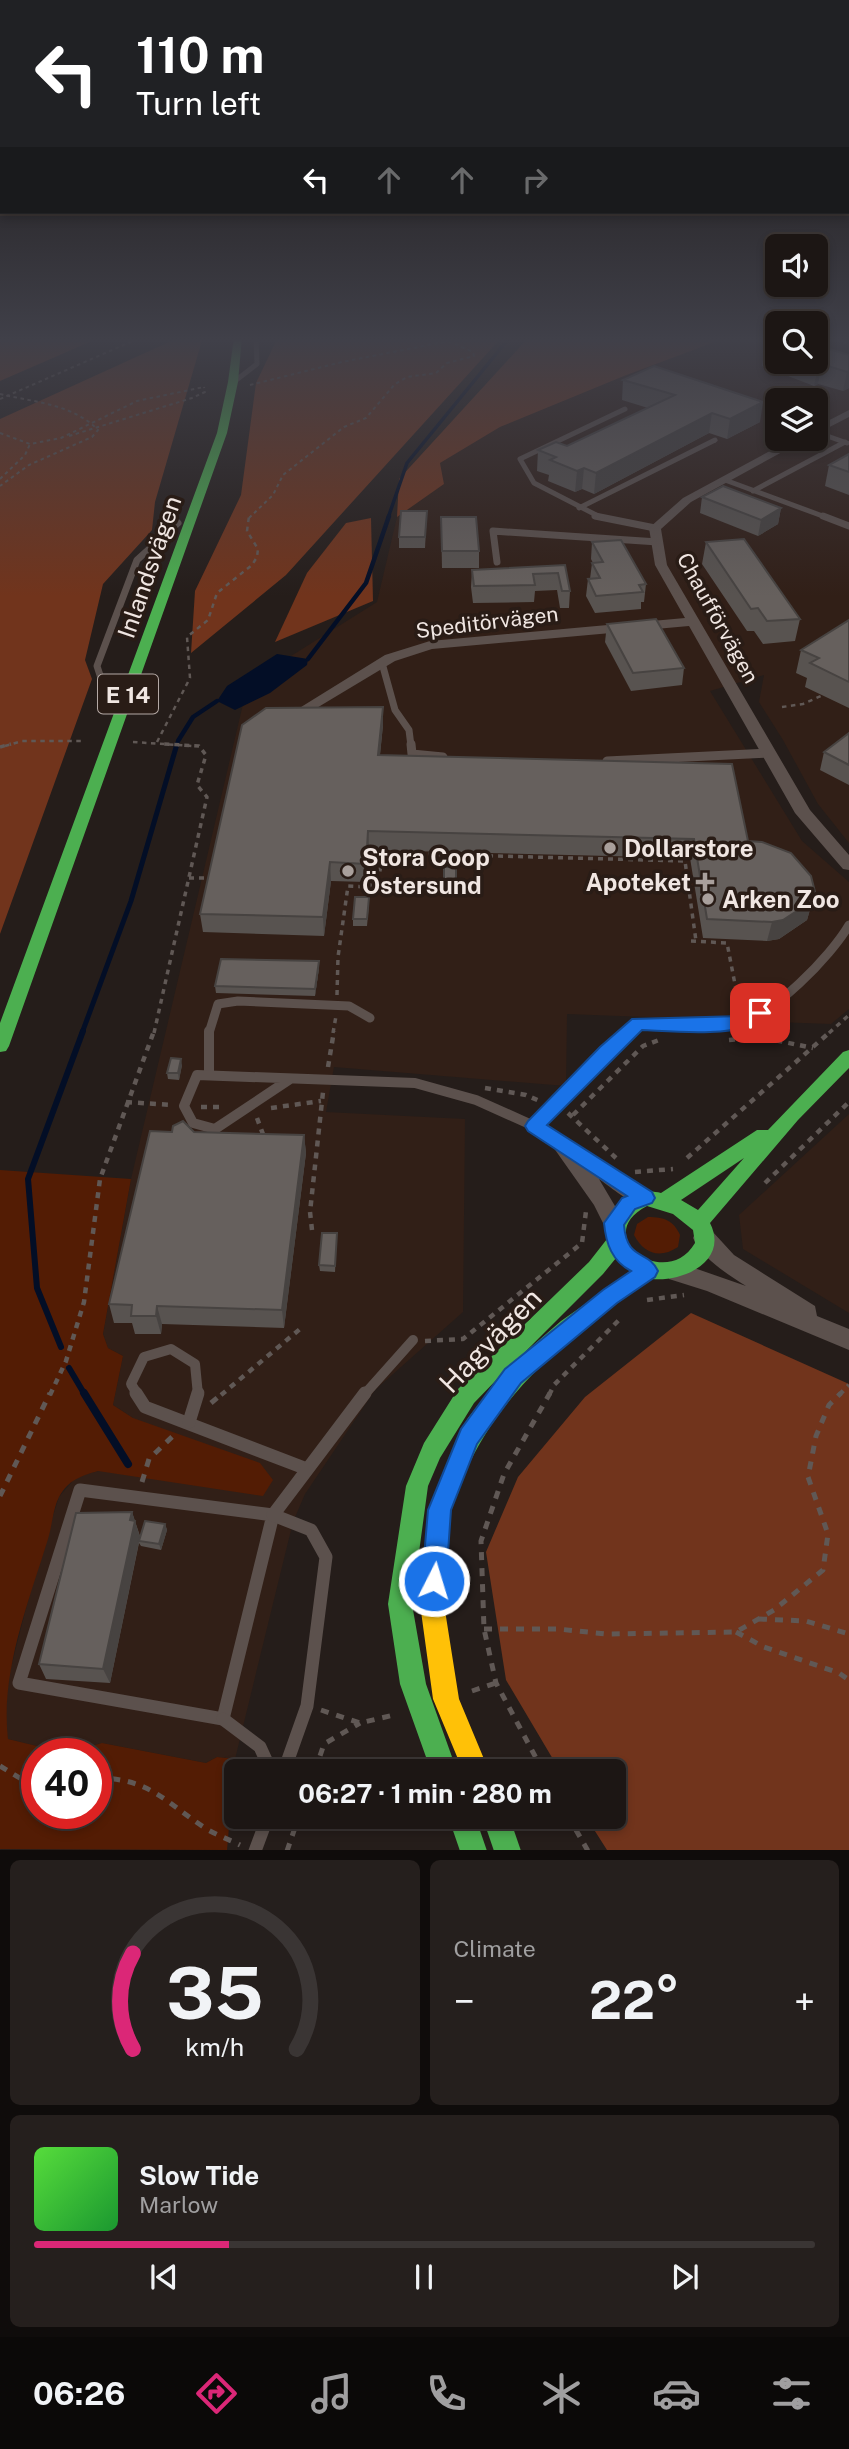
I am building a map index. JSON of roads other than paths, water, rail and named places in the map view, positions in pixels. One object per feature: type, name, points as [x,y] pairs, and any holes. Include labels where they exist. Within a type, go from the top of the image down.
[{"type":"main road","name":"Inlandsvägen","points":[[0,997],[111,709],[211,423]]},
{"type":"main road","name":"Inlandsvägen","points":[[0,1045],[225,423]]},
{"type":"main road","points":[[702,1230],[689,1210],[668,1199],[645,1198],[628,1204],[615,1233],[628,1260],[648,1271],[677,1272],[699,1257],[702,1230],[792,1115],[849,1057]]},
{"type":"main road","points":[[668,1199],[792,1115]]},
{"type":"main road","name":"Hagvägen","points":[[440,1759],[413,1684],[400,1604],[417,1486],[432,1451],[466,1396],[597,1268],[615,1233]]},
{"type":"main road","name":"Hagvägen","points":[[471,1759],[446,1699],[432,1604],[440,1510],[469,1437],[513,1376],[610,1296],[648,1271]]},
{"type":"main road","points":[[466,1829],[474,1850]]},
{"type":"main road","points":[[500,1829],[508,1850]]},
{"type":"street","name":"Chaufförvägen","points":[[779,451],[687,500],[656,535],[661,565],[803,813],[849,865]]},
{"type":"street","name":"Speditörvägen","points":[[300,712],[382,663],[430,645],[695,621]]},
{"type":"street","points":[[561,1144],[645,1198]]},
{"type":"street","points":[[561,1144],[602,1199],[615,1233]]},
{"type":"street","points":[[702,1230],[726,1262],[849,1340]]},
{"type":"street","points":[[677,1272],[711,1282],[849,1340]]},
{"type":"lane","points":[[593,423],[520,459],[534,483],[596,517],[656,535]]},
{"type":"lane","points":[[828,436],[847,443]]},
{"type":"lane","points":[[579,508],[715,440]]},
{"type":"lane","points":[[753,491],[847,443]]},
{"type":"lane","points":[[725,480],[849,526]]},
{"type":"lane","points":[[111,709],[97,666],[137,560],[178,523]]},
{"type":"lane","points":[[497,562],[493,531],[656,535]]},
{"type":"lane","points":[[382,663],[395,710],[408,730],[412,754],[453,758]]},
{"type":"lane","points":[[598,762],[769,753]]},
{"type":"lane","points":[[534,1126],[606,1052],[638,1024],[710,1025],[747,1020],[760,1013],[820,960],[846,933],[849,925]]},
{"type":"lane","points":[[209,1074],[206,1060],[212,1016],[218,1004],[238,1001],[349,1006],[370,1018]]},
{"type":"lane","points":[[290,1079],[215,1129],[193,1123],[184,1106],[197,1075],[209,1074],[290,1079],[326,1082],[415,1083],[476,1100],[534,1126],[561,1144]]},
{"type":"lane","points":[[223,1719],[273,1515],[357,1402],[412,1340]]},
{"type":"lane","points":[[189,1422],[198,1398],[195,1364],[171,1349],[144,1357],[131,1384],[145,1407],[307,1469]]},
{"type":"lane","points":[[269,1759],[260,1747],[223,1719],[19,1683],[79,1490],[273,1515],[311,1530],[326,1557],[307,1706],[288,1759]]},
{"type":"lane","points":[[254,1850],[263,1829]]},
{"type":"water","points":[[277,654],[308,659],[307,665],[270,693],[235,710],[217,701],[227,686]]},
{"type":"waterway","points":[[388,518],[407,463],[439,423]]},
{"type":"waterway","points":[[308,659],[366,583],[389,516]]},
{"type":"waterway","points":[[178,741],[193,717],[217,701]]},
{"type":"waterway","points":[[82,1033],[131,901],[177,744]]},
{"type":"waterway","points":[[61,1347],[37,1288],[28,1179],[83,1031]]},
{"type":"waterway","points":[[69,1368],[85,1395]]},
{"type":"waterway","points":[[84,1393],[128,1464]]},
{"type":"place","name":"Dollarstore","points":[[610,848]]},
{"type":"place","name":"Stora Coop Östersund","points":[[348,871]]},
{"type":"place","name":"Apoteket","points":[[705,882]]},
{"type":"place","name":"Arken Zoo","points":[[708,899]]}]
